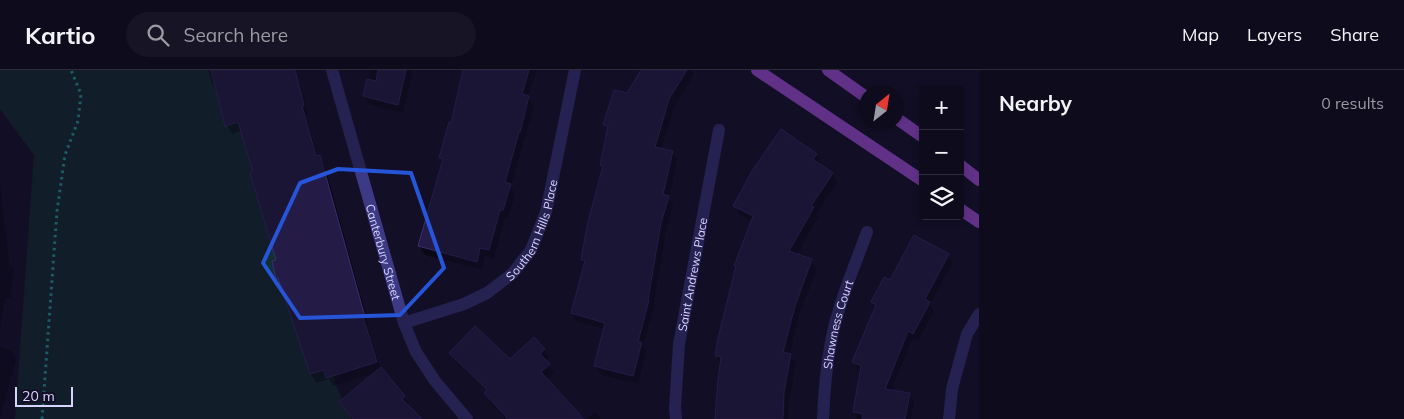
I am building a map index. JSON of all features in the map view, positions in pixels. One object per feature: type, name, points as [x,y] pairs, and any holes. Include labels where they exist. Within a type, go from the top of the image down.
[{"type":"main road","points":[[757,70],[919,178]]},
{"type":"main road","points":[[828,70],[859,92]]},
{"type":"main road","points":[[904,124],[919,134]]},
{"type":"main road","points":[[964,168],[979,180]]},
{"type":"main road","points":[[964,212],[979,222]]},
{"type":"street","name":"Canterbury Street","points":[[332,70],[404,323],[416,352],[435,381],[467,419]]},
{"type":"street","name":"Southern Hills Place","points":[[404,323],[464,304],[487,293],[512,274],[531,250],[546,212],[575,70]]},
{"type":"street","name":"Saint Andrews Place","points":[[676,419],[679,344],[719,130]]},
{"type":"street","name":"Shawness Court","points":[[823,419],[825,380],[831,340],[843,298],[867,232]]},
{"type":"street","points":[[949,419],[952,389],[967,334],[979,314]]},
{"type":"path","points":[[42,419],[57,211],[65,155],[78,121],[81,94],[71,70]]},
{"type":"highlighted area","points":[[338,169],[411,173],[444,268],[400,315],[300,318],[263,263],[300,183]]},
{"type":"green space","points":[[0,70],[229,70],[328,244],[335,383],[351,419],[15,419],[34,155],[0,109]]},
{"type":"building","points":[[211,70],[295,70],[304,105],[302,106],[316,156],[320,155],[365,317],[363,317],[377,362],[326,378],[324,370],[310,374],[278,278],[276,279],[272,261],[276,260],[250,173],[253,172],[238,122],[225,126]]},
{"type":"building","points":[[378,70],[406,70],[398,105],[363,96],[367,79],[376,81]]},
{"type":"building","points":[[463,70],[529,70],[522,94],[529,96],[505,182],[511,184],[503,210],[500,210],[489,250],[480,248],[477,262],[418,246],[443,159],[439,158],[449,122],[451,123]]},
{"type":"building","points":[[641,70],[687,70],[669,99],[655,147],[673,151],[663,194],[669,196],[661,223],[649,300],[638,342],[642,342],[633,376],[594,366],[605,323],[571,313],[585,261],[581,260],[587,226],[603,166],[600,165],[608,126],[603,125],[614,90],[627,93]]},
{"type":"building","points":[[781,129],[817,154],[813,159],[833,173],[811,206],[814,207],[789,251],[812,259],[795,306],[783,352],[791,354],[784,392],[783,419],[715,419],[721,357],[715,356],[718,338],[736,266],[734,266],[753,216],[733,206],[752,171]]},
{"type":"building","points":[[914,235],[949,254],[925,299],[930,302],[913,334],[908,331],[885,389],[910,393],[905,419],[862,419],[863,414],[853,412],[861,366],[852,362],[876,305],[871,302],[884,277],[890,280]]},
{"type":"building","points":[[475,326],[510,359],[534,337],[545,349],[540,354],[550,364],[541,372],[584,419],[508,419],[484,393],[487,390],[449,353]]},
{"type":"building","points":[[381,367],[405,396],[402,399],[422,419],[353,419],[339,402]]}]
